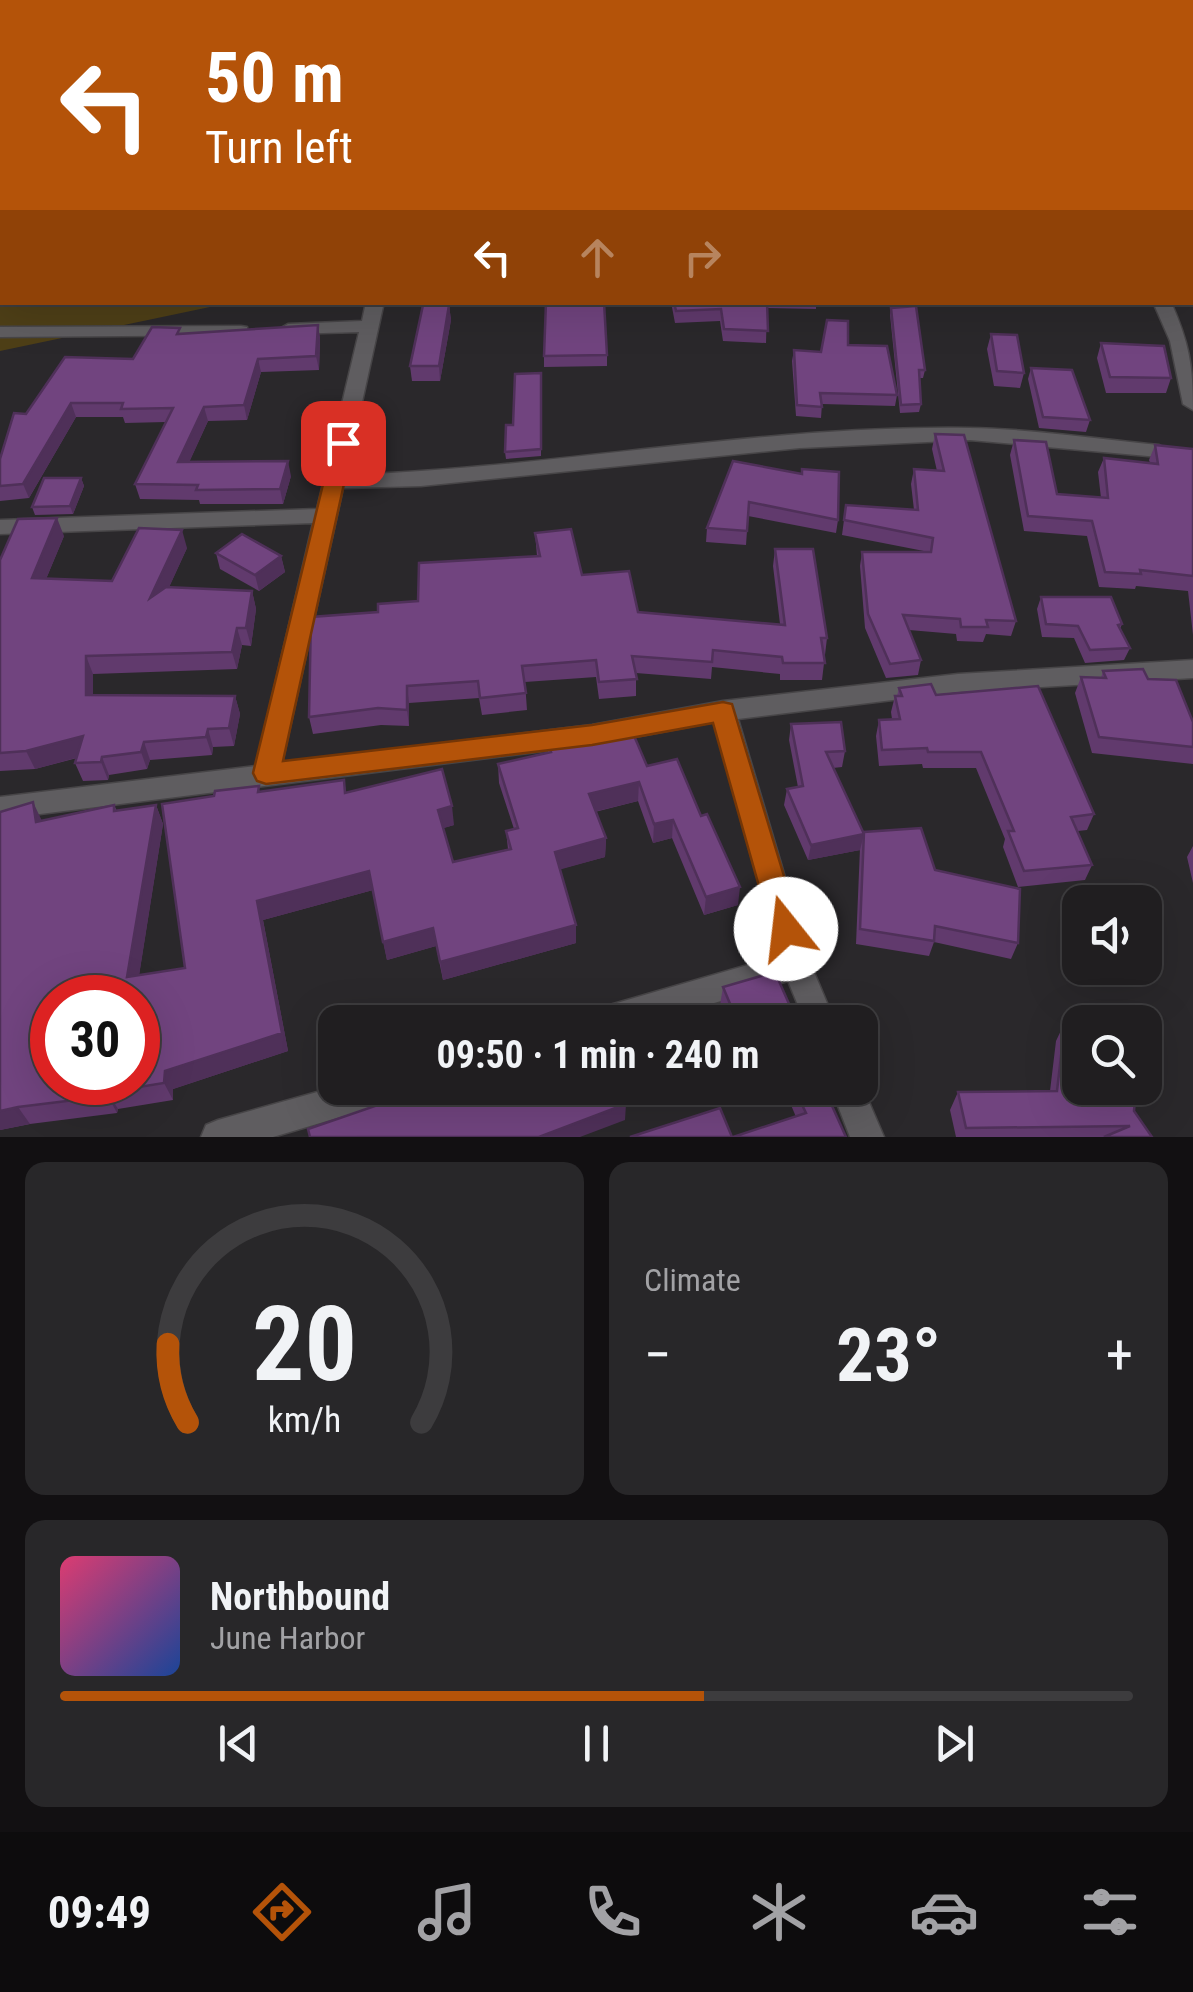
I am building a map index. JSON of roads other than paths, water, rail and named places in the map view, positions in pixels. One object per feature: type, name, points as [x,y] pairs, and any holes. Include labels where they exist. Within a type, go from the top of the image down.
[{"type":"street","points":[[266,773],[374,305]]},
{"type":"street","points":[[1163,305],[1179,341],[1193,404]]},
{"type":"street","points":[[0,332],[370,326]]},
{"type":"street","points":[[334,482],[421,479],[800,442],[970,434],[1159,451]]},
{"type":"street","points":[[0,526],[326,516]]},
{"type":"street","points":[[0,808],[592,735],[723,711],[958,683],[1193,668]]},
{"type":"street","points":[[723,711],[796,965],[813,1005]]},
{"type":"street","points":[[661,1005],[796,965]]},
{"type":"street","points":[[218,1137],[326,1105]]},
{"type":"street","points":[[854,1105],[868,1137]]}]
